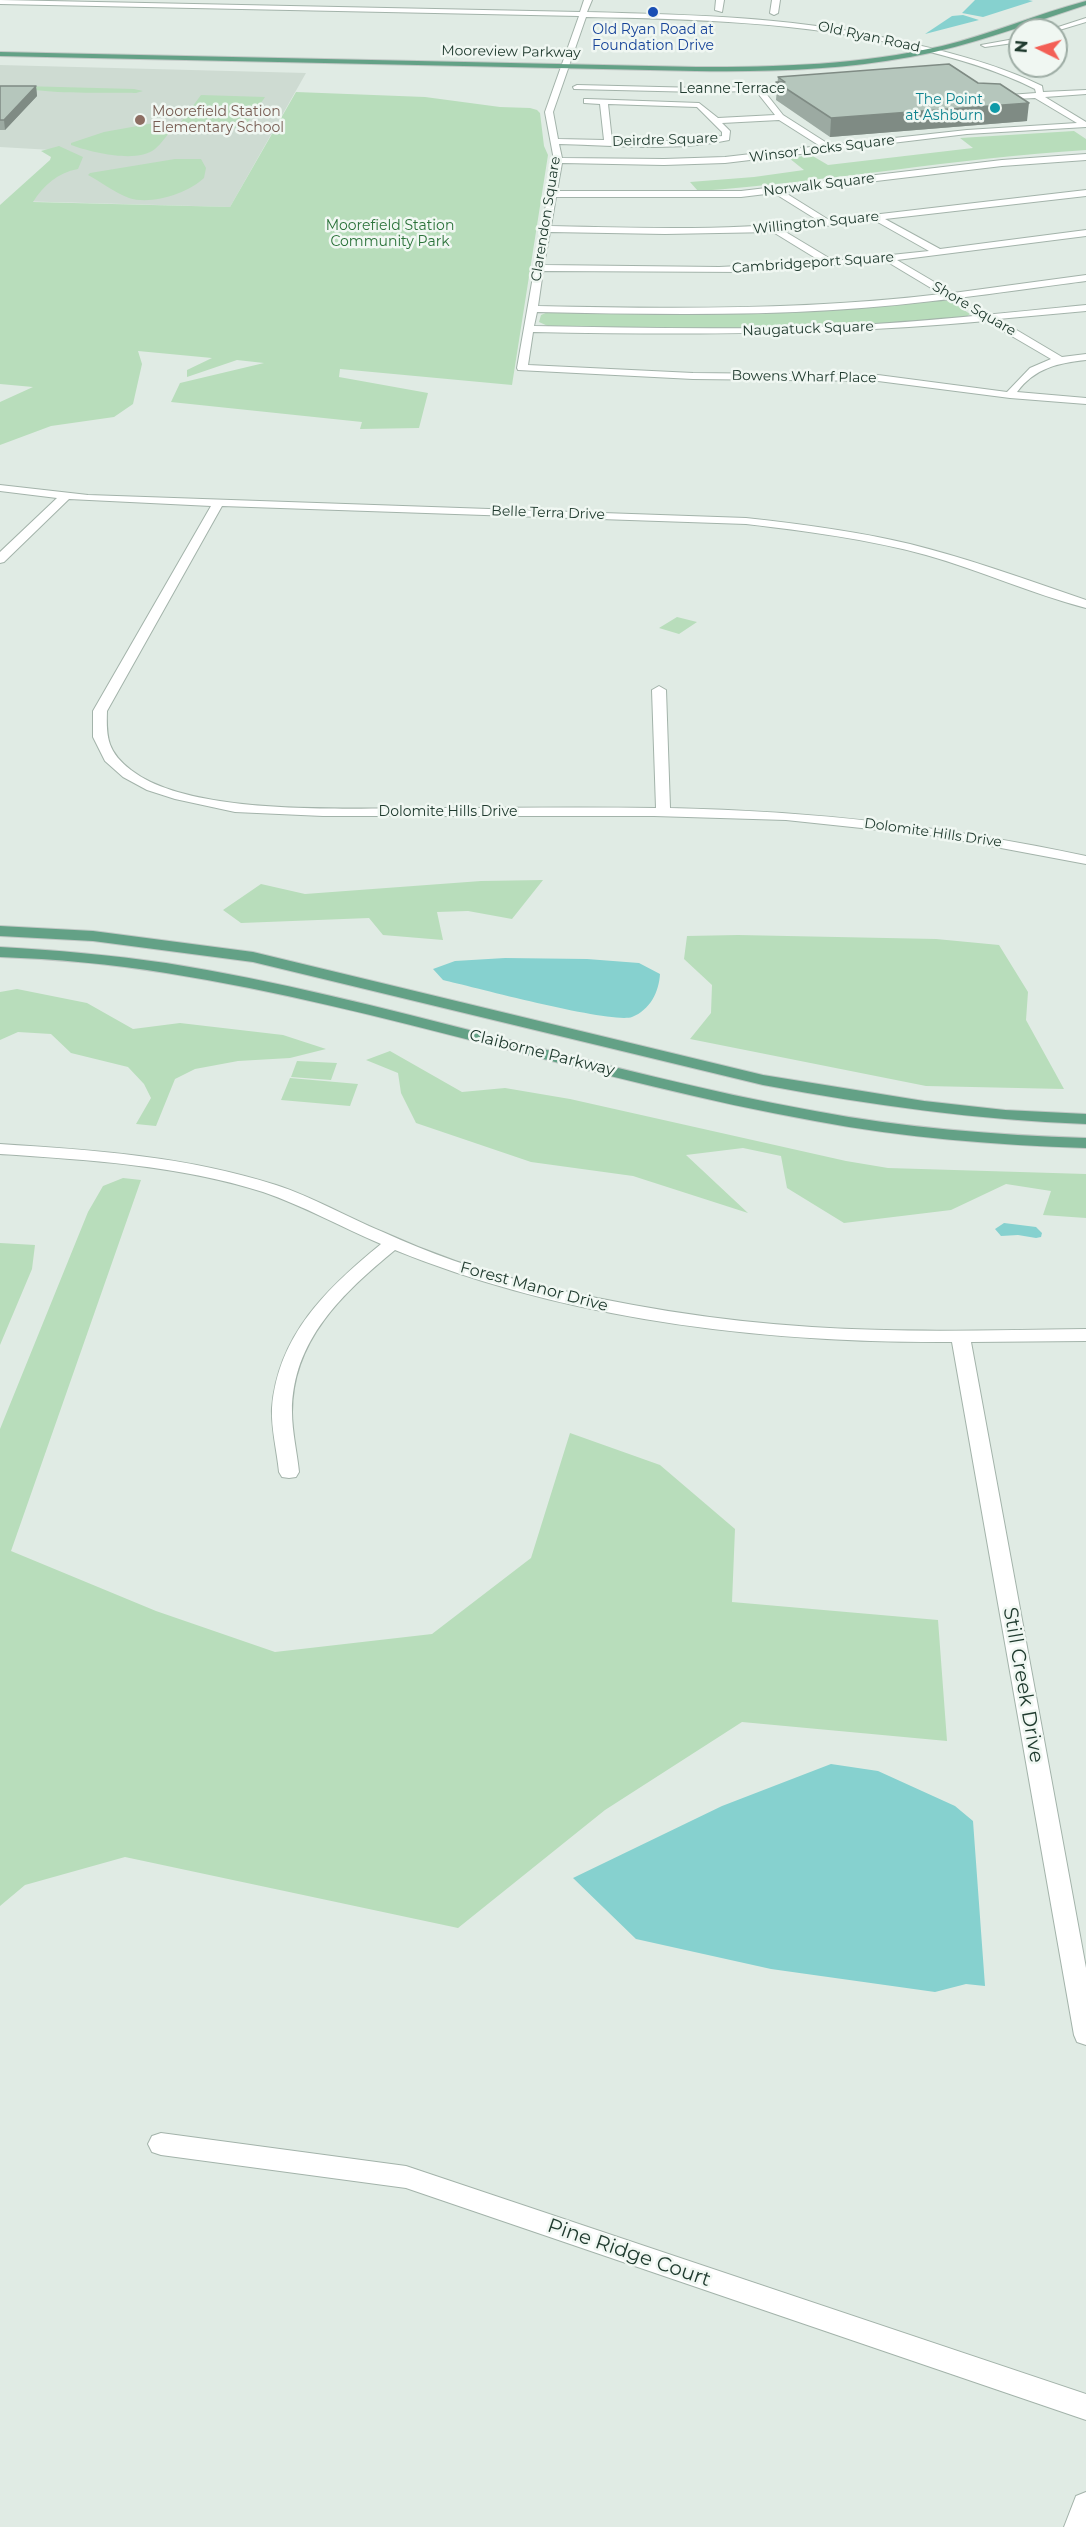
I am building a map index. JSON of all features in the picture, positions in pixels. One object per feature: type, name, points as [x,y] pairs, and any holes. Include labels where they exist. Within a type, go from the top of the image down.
[{"type":"main road","name":"Mooreview Parkway","points":[[0,54],[765,75],[861,69],[930,54],[1086,3]]},
{"type":"main road","points":[[1068,19],[1086,13]]},
{"type":"main road","name":"Mooreview Parkway","points":[[930,54],[947,55],[1008,38]]},
{"type":"main road","name":"Mooreview Parkway","points":[[0,60],[564,69],[771,69],[848,63],[914,53]]},
{"type":"main road","name":"Claiborne Parkway","points":[[0,932],[93,936],[253,957],[763,1080],[844,1096],[938,1109],[1086,1119]]},
{"type":"main road","name":"Claiborne Parkway","points":[[0,952],[116,959],[246,981],[718,1096],[801,1114],[972,1138],[1086,1143]]},
{"type":"street","name":"Clarendon Square","points":[[522,368],[544,229],[558,160],[549,112],[588,0]]},
{"type":"street","points":[[719,10],[720,0]]},
{"type":"street","points":[[774,13],[776,0]]},
{"type":"street","name":"Old Ryan Road","points":[[0,2],[97,2],[741,18],[839,29],[930,54],[982,73],[1040,96],[1086,125]]},
{"type":"street","points":[[681,17],[708,14],[719,10],[741,18]]},
{"type":"street","name":"Old Ryan Road","points":[[681,17],[824,31],[914,53],[930,54]]},
{"type":"street","points":[[1068,25],[1086,20]]},
{"type":"street","points":[[985,45],[1008,42]]},
{"type":"street","name":"Old Ryan Road","points":[[947,55],[1016,76],[1039,88],[1040,96]]},
{"type":"street","name":"Leanne Terrace","points":[[577,87],[759,90],[809,87]]},
{"type":"street","points":[[627,103],[632,88]]},
{"type":"street","points":[[759,90],[767,104],[781,117],[830,148]]},
{"type":"street","points":[[989,98],[1086,93]]},
{"type":"street","name":"Deirdre Square","points":[[555,141],[686,142],[726,138],[726,131],[699,105],[587,101]]},
{"type":"street","points":[[604,102],[608,142]]},
{"type":"street","points":[[716,121],[781,117]]},
{"type":"street","name":"Winsor Locks Square","points":[[558,160],[704,161],[967,132],[1086,125]]},
{"type":"street","name":"Norwalk Square","points":[[551,194],[696,195],[777,190],[1002,164],[1086,158]]},
{"type":"street","points":[[777,190],[828,224]]},
{"type":"street","name":"Willington Square","points":[[544,229],[665,231],[776,229],[1086,193]]},
{"type":"street","points":[[877,218],[938,252]]},
{"type":"street","points":[[776,229],[832,264]]},
{"type":"street","name":"Cambridgeport Square","points":[[538,268],[709,270],[832,264],[888,259],[1086,233]]},
{"type":"street","name":"Shore Square","points":[[888,259],[1060,360]]},
{"type":"street","name":"Naugatuck Square","points":[[533,309],[763,310],[848,306],[952,296],[1086,278]]},
{"type":"street","name":"Naugatuck Square","points":[[529,329],[799,330],[1086,308]]},
{"type":"street","points":[[1010,395],[1022,378],[1045,364],[1086,357]]},
{"type":"street","name":"Bowens Wharf Place","points":[[522,368],[671,375],[878,378],[1010,395],[1086,401]]},
{"type":"street","name":"Belle Terra Drive","points":[[0,488],[65,496],[717,519],[787,526],[907,547],[964,562],[1086,604]]},
{"type":"street","points":[[0,559],[65,496]]},
{"type":"street","name":"Dolomite Hills Drive","points":[[219,502],[100,711],[97,731],[103,750],[129,775],[169,794],[197,801],[256,810],[753,815],[850,821],[970,836],[1086,860]]},
{"type":"street","points":[[659,690],[663,814]]},
{"type":"street","name":"Forest Manor Drive","points":[[0,1149],[131,1158],[228,1176],[273,1190],[393,1243],[452,1265],[516,1285],[584,1302],[660,1316],[814,1333],[1086,1335]]},
{"type":"street","points":[[289,1472],[282,1410],[285,1380],[294,1353],[309,1324],[328,1300],[351,1277],[393,1243]]},
{"type":"street","name":"Still Creek Drive","points":[[960,1335],[1077,1932],[1086,2035]]},
{"type":"street","name":"Pine Ridge Court","points":[[161,2144],[406,2177],[1086,2407]]},
{"type":"street","points":[[1078,2527],[1086,2506]]},
{"type":"shaded area","name":"Moorefield Station Elementary School","points":[[0,65],[306,73],[230,207],[15,201],[69,151],[0,147]]},
{"type":"green space","points":[[22,86],[143,91],[136,93],[58,92],[29,89]]},
{"type":"green space","name":"Moorefield Station Community Park","points":[[296,92],[425,97],[500,107],[530,108],[540,113],[544,146],[548,155],[512,385],[340,369],[339,377],[428,393],[419,428],[360,429],[362,422],[171,402],[180,383],[264,363],[237,360],[187,377],[187,370],[212,358],[138,351],[142,364],[133,404],[114,417],[51,426],[0,445],[0,402],[33,387],[0,384],[0,205],[50,160],[51,157],[41,151],[59,146],[83,157],[78,169],[64,173],[52,181],[33,202],[230,207]]},
{"type":"green space","points":[[201,95],[265,97],[244,128],[178,126]]},
{"type":"green space","points":[[154,123],[161,124],[171,131],[155,149],[137,156],[113,155],[71,145],[71,143],[104,132]]},
{"type":"green space","points":[[1074,131],[1086,139],[1086,150],[698,191],[690,182],[804,170],[789,158],[811,155],[828,165],[973,148],[960,138]]},
{"type":"green space","points":[[175,159],[201,159],[206,168],[204,178],[188,189],[158,199],[129,198],[88,175],[90,173]]},
{"type":"green space","points":[[950,301],[970,314],[966,317],[791,329],[550,327],[539,322],[541,315],[548,312],[709,313]]},
{"type":"green space","points":[[677,617],[697,622],[679,634],[659,628]]},
{"type":"green space","points":[[543,880],[512,919],[468,911],[437,912],[443,940],[383,935],[369,918],[241,923],[223,910],[261,884],[305,894],[481,881]]},
{"type":"green space","points":[[687,936],[936,939],[999,945],[1028,992],[1026,1020],[1064,1089],[926,1086],[690,1039],[711,1013],[712,985],[684,959]]},
{"type":"green space","points":[[17,989],[87,1003],[133,1029],[180,1023],[283,1035],[326,1049],[290,1058],[238,1061],[195,1069],[175,1079],[156,1126],[136,1124],[151,1098],[144,1084],[128,1067],[71,1053],[51,1034],[18,1032],[0,1040],[0,992]]},
{"type":"green space","points":[[390,1051],[462,1092],[505,1088],[570,1099],[846,1161],[888,1168],[1086,1174],[1086,1218],[1043,1215],[1051,1191],[1006,1184],[951,1210],[844,1223],[787,1188],[781,1156],[743,1148],[686,1155],[748,1213],[633,1176],[531,1162],[416,1123],[401,1093],[398,1073],[366,1060]]},
{"type":"green space","points":[[297,1061],[337,1063],[331,1080],[291,1077]]},
{"type":"green space","points":[[290,1078],[358,1084],[350,1106],[281,1100]]},
{"type":"green space","points":[[123,1178],[141,1180],[11,1551],[156,1611],[275,1652],[432,1634],[531,1558],[570,1433],[660,1465],[735,1529],[732,1602],[938,1620],[947,1741],[742,1722],[605,1810],[458,1928],[125,1857],[25,1885],[0,1906],[0,1429],[88,1212],[103,1186]]},
{"type":"green space","points":[[0,1243],[35,1245],[32,1269],[0,1345]]},
{"type":"water","points":[[975,0],[1033,1],[983,17],[962,13]]},
{"type":"water","points":[[963,15],[979,20],[925,34],[952,16]]},
{"type":"water","points":[[505,958],[587,959],[639,963],[660,974],[655,994],[649,1005],[632,1017],[619,1018],[510,997],[443,980],[433,969],[455,961]]},
{"type":"water","points":[[1004,1223],[1036,1227],[1042,1233],[1041,1237],[1001,1236],[995,1229]]},
{"type":"water","points":[[831,1764],[878,1771],[955,1806],[973,1821],[985,1986],[966,1984],[935,1992],[771,1969],[636,1939],[573,1878],[722,1806]]},
{"type":"building","points":[[949,64],[978,83],[1000,84],[1029,103],[831,118],[776,82],[785,82],[778,77]]},
{"type":"building","points":[[0,86],[36,86],[4,120],[0,120]]},
{"type":"place","name":"Old Ryan Road at Foundation Drive","points":[[653,12]]},
{"type":"place","name":"The Point at Ashburn","points":[[995,108]]},
{"type":"place","name":"Moorefield Station Elementary School","points":[[140,120]]}]
